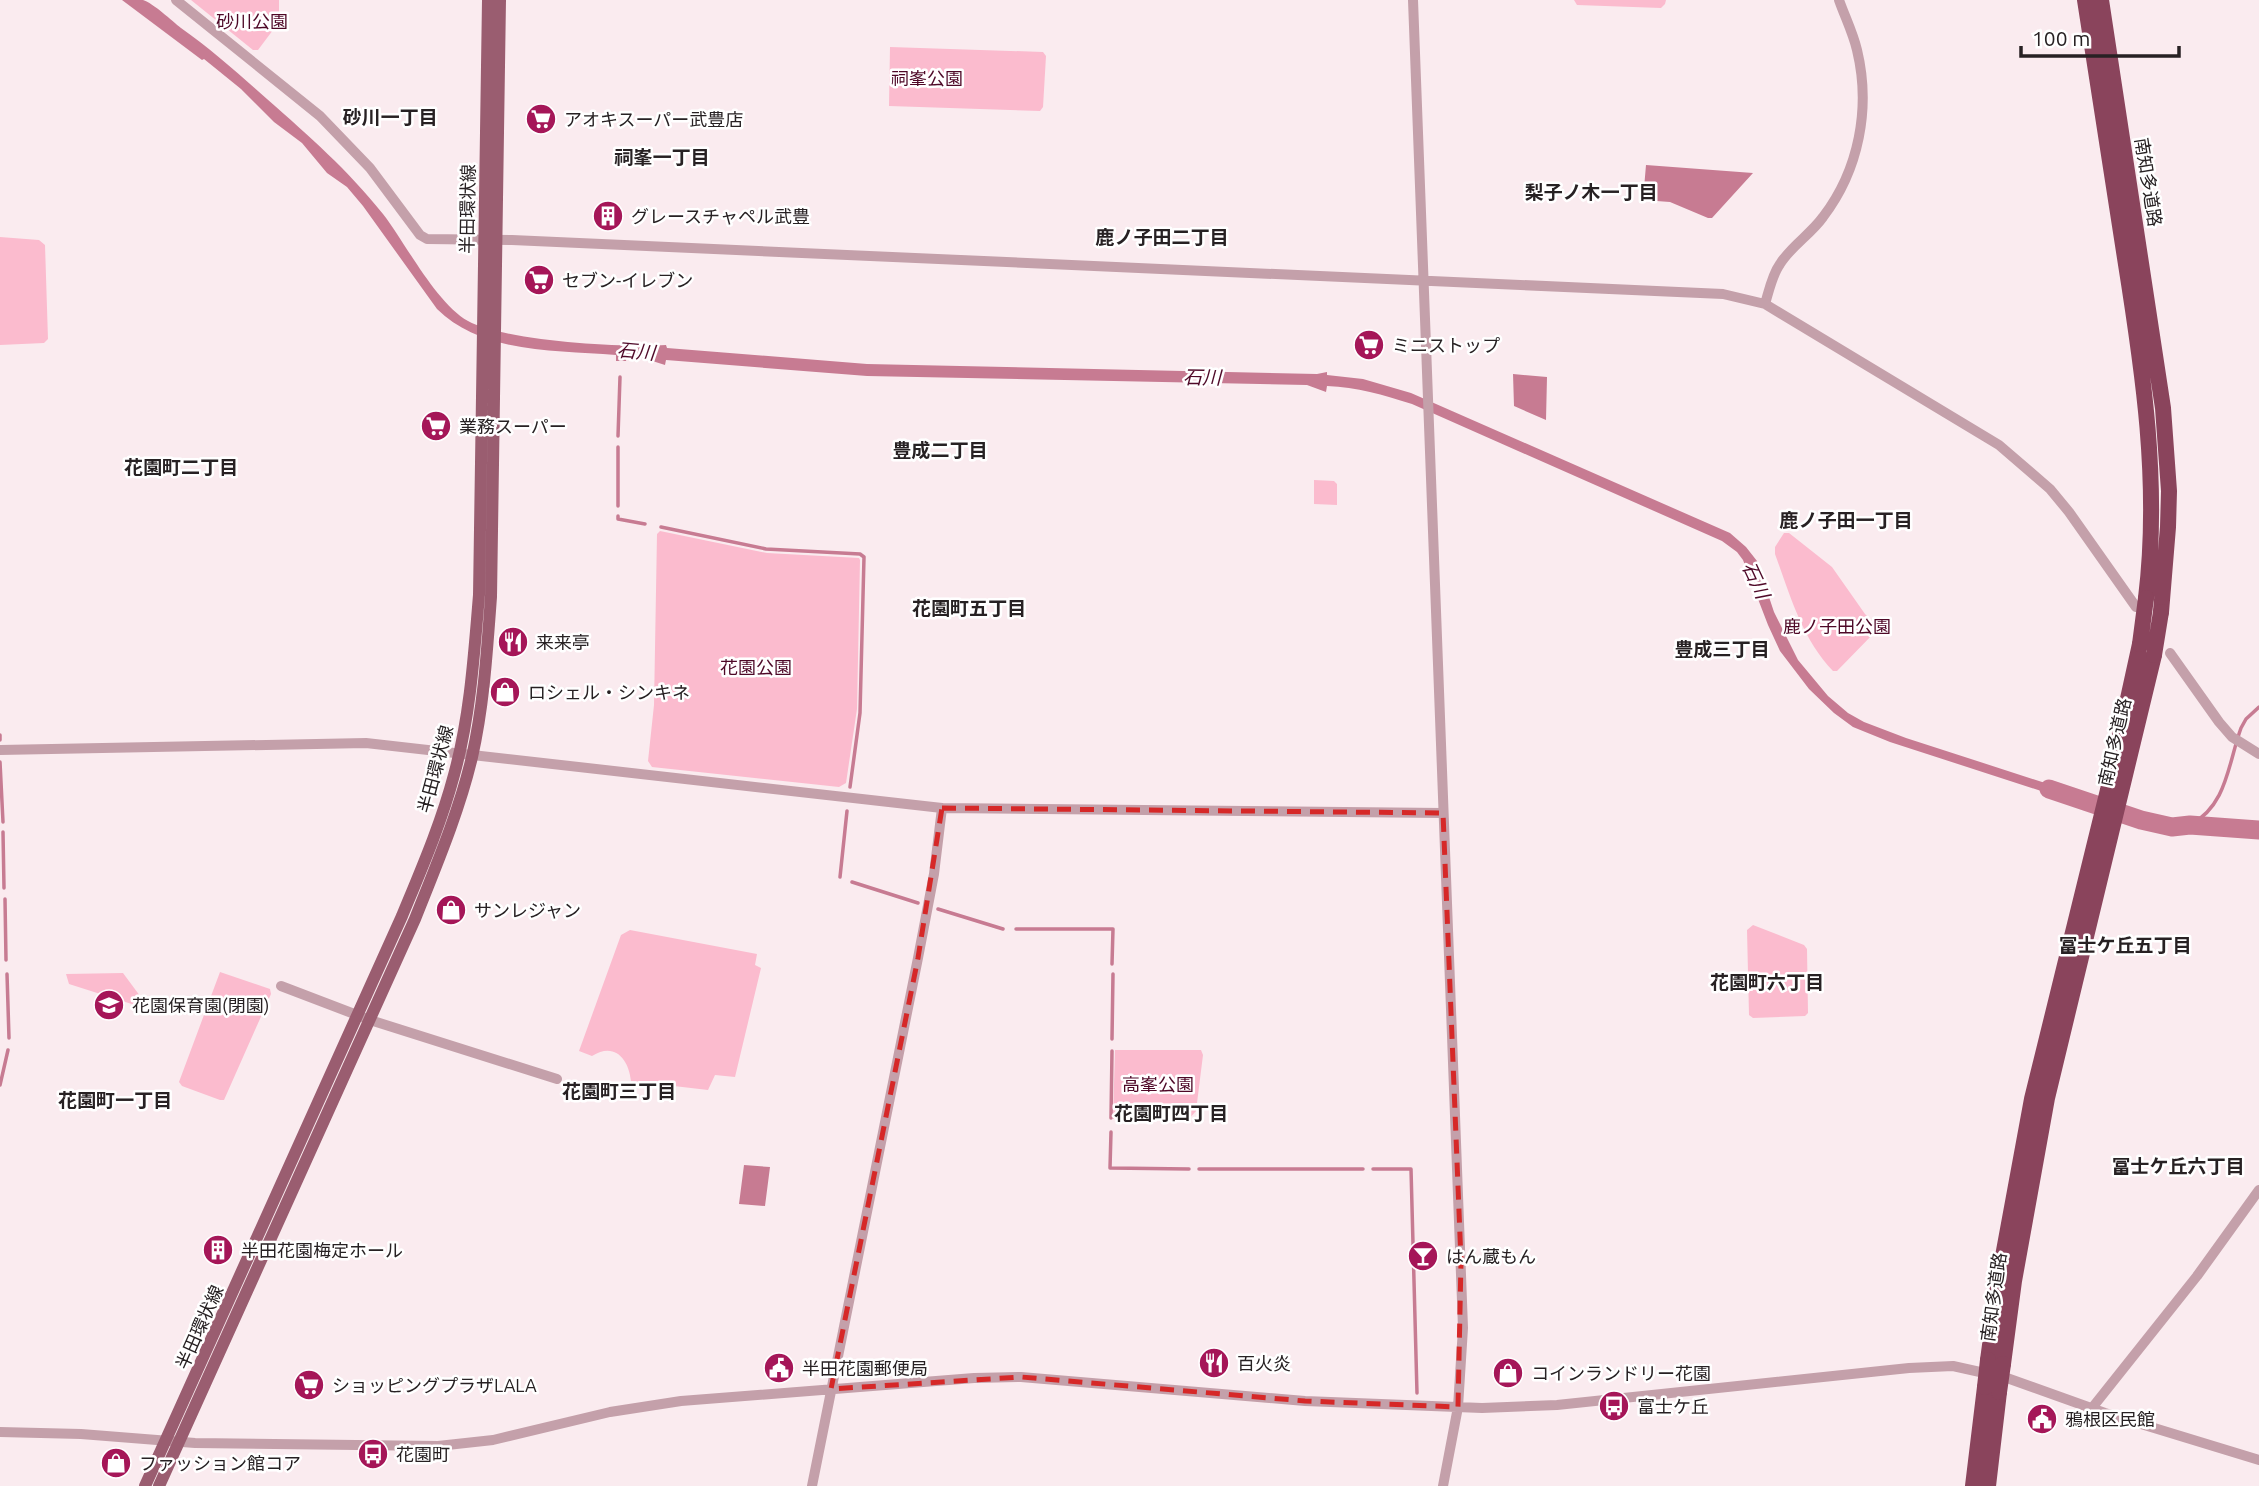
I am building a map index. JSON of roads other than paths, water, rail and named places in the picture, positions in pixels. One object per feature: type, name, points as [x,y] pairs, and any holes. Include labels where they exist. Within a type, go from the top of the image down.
[{"type":"highway","name":"南知多道路","points":[[2085,0],[2139,350],[2149,441],[2152,526],[2141,603],[2140,644],[2115,792]]},
{"type":"highway","name":"南知多道路","points":[[1973,1486],[2047,1098],[2103,839],[2115,792],[2162,654],[2161,612],[2169,515],[2163,408],[2101,0]]},
{"type":"highway","name":"南知多道路","points":[[1988,1486],[1992,1389]]},
{"type":"main road","name":"半田環状線","points":[[488,0],[491,240]]},
{"type":"main road","name":"半田環状線","points":[[159,1486],[173,1441],[447,837],[466,755],[479,595],[500,0]]},
{"type":"main road","name":"半田環状線","points":[[145,1486],[173,1441]]},
{"type":"street","points":[[176,0],[320,116],[370,168],[420,235],[427,239],[1723,294],[1765,304],[1999,444],[2056,497],[2141,603]]},
{"type":"street","points":[[1413,0],[1463,1328],[1458,1407],[1443,1486]]},
{"type":"street","points":[[1765,304],[1779,264],[1821,220],[1840,192],[1858,140],[1863,105],[1862,73],[1857,48],[1839,0]]},
{"type":"street","points":[[2162,654],[2236,740],[2259,754]]},
{"type":"street","points":[[0,750],[366,743],[942,808],[1443,813]]},
{"type":"street","points":[[812,1486],[918,958],[934,873],[942,808]]},
{"type":"street","points":[[281,986],[365,1017],[556,1079]]},
{"type":"street","points":[[2092,1408],[2197,1276],[2259,1190]]},
{"type":"street","points":[[0,1432],[81,1434],[173,1441],[438,1446],[493,1440],[610,1412],[681,1401],[960,1379],[1021,1377],[1305,1401],[1458,1407],[1557,1405],[1909,1368],[1953,1366],[2007,1378],[2092,1408],[2259,1460]]},
{"type":"water","points":[[122,0],[143,0],[157,8],[225,62],[313,140],[383,214],[444,301],[468,321],[485,328],[565,342],[666,345],[667,348],[867,364],[1317,374],[1327,372],[1327,375],[1363,379],[1411,393],[1730,533],[1757,561],[1774,612],[1798,660],[1828,696],[1848,713],[1906,738],[2073,792],[2072,801],[1890,742],[1853,727],[1809,689],[1780,651],[1743,560],[1722,541],[1412,404],[1359,390],[1327,386],[1326,392],[1307,385],[867,376],[666,360],[665,365],[627,356],[626,361],[616,361],[616,355],[521,347],[476,334],[455,324],[437,309],[363,206],[347,187],[327,173],[302,143],[274,122],[241,89],[204,59]]},
{"type":"water","points":[[1646,165],[1753,173],[1712,218],[1708,218],[1670,202],[1643,200]]},
{"type":"water","points":[[1513,374],[1547,377],[1546,420],[1514,406]]},
{"type":"water","points":[[744,1165],[770,1167],[765,1206],[739,1204]]},
{"type":"waterway","points":[[618,436],[620,377]]},
{"type":"waterway","points":[[618,447],[618,506]]},
{"type":"waterway","points":[[618,516],[618,519],[645,524]]},
{"type":"waterway","points":[[661,527],[766,549],[860,554],[864,557],[860,713],[850,787]]},
{"type":"waterway","points":[[2190,825],[2212,807],[2225,783],[2241,728],[2259,707]]},
{"type":"waterway","points":[[0,735],[0,740]]},
{"type":"waterway","points":[[0,762],[3,822]]},
{"type":"waterway","name":"石川","points":[[2049,789],[2141,820],[2172,827],[2190,825],[2259,830]]},
{"type":"waterway","points":[[840,877],[847,811]]},
{"type":"waterway","points":[[3,832],[4,888]]},
{"type":"waterway","points":[[852,882],[918,903]]},
{"type":"waterway","points":[[5,899],[6,960]]},
{"type":"waterway","points":[[938,909],[1003,929]]},
{"type":"waterway","points":[[1016,929],[1113,929],[1112,964]]},
{"type":"waterway","points":[[7,974],[9,1038]]},
{"type":"waterway","points":[[1112,1039],[1113,974]]},
{"type":"waterway","points":[[0,1085],[8,1050]]},
{"type":"waterway","points":[[1111,1118],[1112,1051]]},
{"type":"waterway","points":[[1111,1132],[1110,1168],[1189,1169]]},
{"type":"waterway","points":[[1199,1169],[1363,1169]]},
{"type":"waterway","points":[[1373,1169],[1411,1169],[1417,1393]]},
{"type":"place","name":"アオキスーパー武豊店","points":[[541,119]]},
{"type":"place","name":"グレースチャペル武豊","points":[[608,216]]},
{"type":"place","name":"セブン-イレブン","points":[[539,280]]},
{"type":"place","name":"ミニストップ","points":[[1369,345]]},
{"type":"place","name":"業務スーパー","points":[[436,426]]},
{"type":"place","name":"来来亭","points":[[513,642]]},
{"type":"place","name":"ロシェル・シンキネ","points":[[505,692]]},
{"type":"place","name":"サンレジャン","points":[[451,910]]},
{"type":"place","name":"花園保育園(閉園)","points":[[109,1005]]},
{"type":"place","name":"半田花園梅定ホール","points":[[218,1250]]},
{"type":"place","name":"はん蔵もん","points":[[1423,1256]]},
{"type":"place","name":"百火炎","points":[[1214,1363]]},
{"type":"place","name":"半田花園郵便局","points":[[779,1368]]},
{"type":"place","name":"コインランドリー花園","points":[[1508,1373]]},
{"type":"place","name":"ショッピングプラザLALA","points":[[309,1385]]},
{"type":"place","name":"富士ケ丘","points":[[1614,1406]]},
{"type":"place","name":"鴉根区民館","points":[[2042,1419]]},
{"type":"place","name":"花園町","points":[[373,1454]]},
{"type":"place","name":"ファッション館コア","points":[[116,1463]]},
{"type":"district","name":"砂川一丁目","points":[[390,117]]},
{"type":"district","name":"祠峯一丁目","points":[[662,157]]},
{"type":"district","name":"梨子ノ木一丁目","points":[[1591,192]]},
{"type":"district","name":"鹿ノ子田二丁目","points":[[1162,237]]},
{"type":"district","name":"豊成二丁目","points":[[940,450]]},
{"type":"district","name":"花園町二丁目","points":[[181,467]]},
{"type":"district","name":"鹿ノ子田一丁目","points":[[1846,520]]},
{"type":"district","name":"花園町五丁目","points":[[969,608]]},
{"type":"district","name":"豊成三丁目","points":[[1722,649]]},
{"type":"district","name":"冨士ケ丘五丁目","points":[[2125,945]]},
{"type":"district","name":"花園町六丁目","points":[[1767,982]]},
{"type":"district","name":"花園町三丁目","points":[[619,1091]]},
{"type":"district","name":"花園町一丁目","points":[[115,1100]]},
{"type":"district","name":"花園町四丁目","points":[[1171,1113]]},
{"type":"district","name":"冨士ケ丘六丁目","points":[[2178,1166]]},
{"type":"park label","name":"砂川公園","points":[[252,21]]},
{"type":"park label","name":"祠峯公園","points":[[927,78]]},
{"type":"park label","name":"鹿ノ子田公園","points":[[1837,626]]},
{"type":"park label","name":"花園公園","points":[[756,667]]},
{"type":"park label","name":"高峯公園","points":[[1158,1084]]}]
